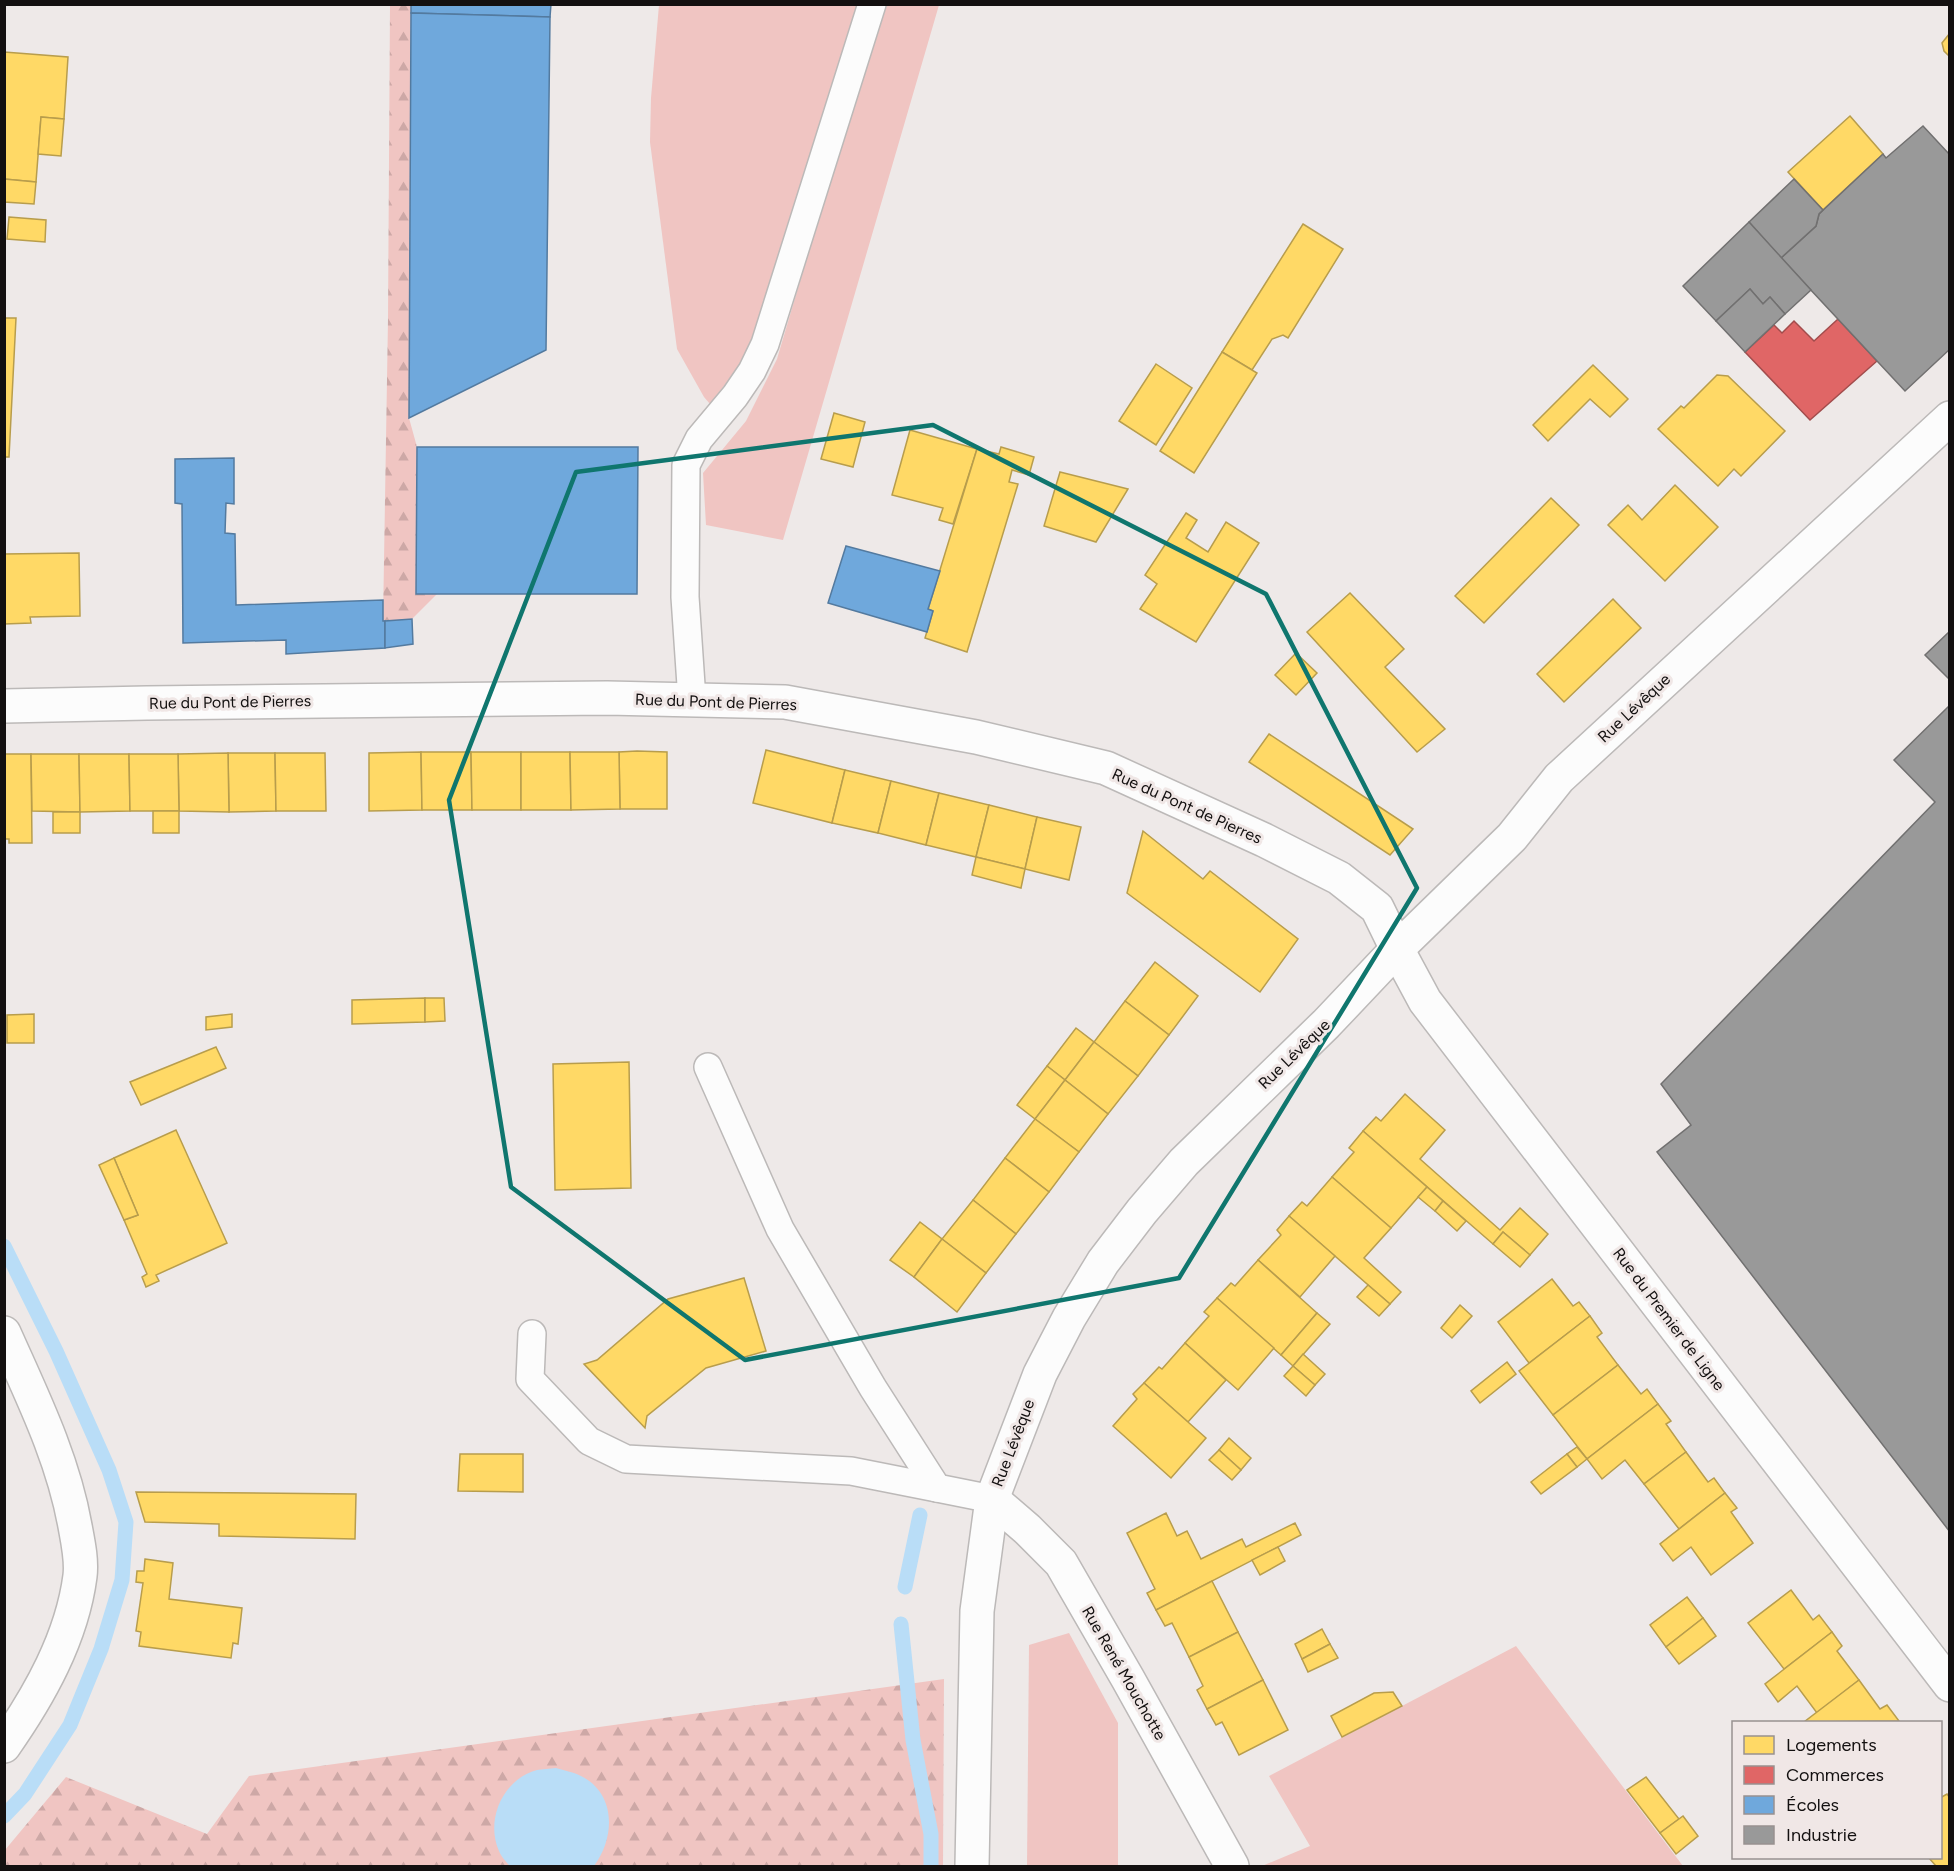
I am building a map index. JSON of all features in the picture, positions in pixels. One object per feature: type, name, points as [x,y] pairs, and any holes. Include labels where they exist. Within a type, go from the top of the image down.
[{"type":"street","name":"Rue Lévêque","points":[[972,1866],[977,1611],[992,1498],[1040,1374],[1069,1318],[1103,1262],[1184,1162],[1326,1024],[1397,949],[1512,837],[1566,772],[1950,418]]},
{"type":"street","name":"Rue du Pont de Pierres","points":[[4,706],[147,702],[572,698],[785,702],[976,736],[1106,768],[1264,840],[1339,878],[1377,908],[1397,949]]},
{"type":"street","name":"Rue du Premier de Ligne","points":[[1397,949],[1425,1001],[1950,1684]]},
{"type":"street","points":[[4,1333],[53,1447],[66,1484],[79,1545],[80,1575],[70,1620],[56,1658],[39,1693],[4,1746]]},
{"type":"street","name":"Rue René Mouchotte","points":[[992,1498],[1061,1563],[1128,1678],[1232,1866]]},
{"type":"lane","points":[[692,700],[685,597],[686,465],[699,439],[735,396],[752,371],[765,344],[872,4]]},
{"type":"lane","points":[[708,1067],[780,1229],[873,1388],[937,1488]]},
{"type":"lane","points":[[532,1334],[530,1379],[588,1442],[626,1459],[851,1471],[992,1498]]},
{"type":"highlighted area","points":[[933,425],[1266,594],[1417,888],[1179,1278],[745,1360],[511,1187],[449,800],[576,472]]},
{"type":"green space","points":[[411,4],[409,418],[417,447],[416,594],[437,594],[412,619],[383,621],[390,5]]},
{"type":"green space","points":[[659,5],[862,5],[748,355],[710,404],[677,349],[650,142],[651,98]]},
{"type":"green space","points":[[887,5],[939,5],[783,540],[706,525],[703,473],[746,421],[777,359],[827,190]]},
{"type":"green space","points":[[1069,1633],[1118,1723],[1118,1866],[1027,1866],[1029,1645]]},
{"type":"green space","points":[[1516,1646],[1683,1866],[1262,1866],[1310,1846],[1269,1776]]},
{"type":"green space","points":[[944,1679],[943,1866],[5,1866],[5,1850],[66,1777],[207,1834],[249,1776]]},
{"type":"water","points":[[556,1768],[588,1780],[605,1801],[609,1827],[601,1854],[594,1866],[510,1866],[500,1853],[495,1839],[494,1827],[500,1802],[506,1791],[525,1775],[537,1770]]},
{"type":"building: Logements","points":[[1950,33],[1950,57],[1944,51],[1942,43]]},
{"type":"building: Logements","points":[[4,52],[68,57],[64,119],[41,117],[36,182],[4,179]]},
{"type":"building: Logements","points":[[1850,116],[1883,154],[1823,210],[1788,172]]},
{"type":"building: Logements","points":[[41,117],[64,119],[61,156],[38,154]]},
{"type":"building: Logements","points":[[4,179],[36,182],[34,204],[4,202]]},
{"type":"building: Logements","points":[[9,217],[46,220],[45,242],[7,239]]},
{"type":"building: Logements","points":[[1303,224],[1343,249],[1288,338],[1283,335],[1272,339],[1252,370],[1222,352]]},
{"type":"building: Logements","points":[[4,318],[16,318],[9,457],[4,457]]},
{"type":"building: Logements","points":[[1222,352],[1257,373],[1194,473],[1160,451]]},
{"type":"building: Logements","points":[[1156,364],[1192,388],[1156,445],[1119,421]]},
{"type":"building: Logements","points":[[1593,365],[1628,399],[1610,417],[1590,399],[1548,441],[1533,425]]},
{"type":"building: Logements","points":[[1717,375],[1728,376],[1785,431],[1741,476],[1734,469],[1718,486],[1658,429],[1681,406],[1684,408]]},
{"type":"building: Logements","points":[[834,413],[865,422],[853,467],[821,459]]},
{"type":"building: Logements","points":[[910,430],[977,449],[953,524],[939,520],[943,508],[892,495]]},
{"type":"building: Logements","points":[[1001,447],[1034,457],[1029,475],[1012,470],[1009,482],[1018,484],[967,652],[925,638],[933,611],[928,609],[977,449],[999,454]]},
{"type":"building: Logements","points":[[1060,472],[1128,489],[1096,542],[1044,526]]},
{"type":"building: Logements","points":[[1675,485],[1718,527],[1665,581],[1608,525],[1628,505],[1642,520]]},
{"type":"building: Logements","points":[[1551,498],[1579,525],[1484,623],[1455,596]]},
{"type":"building: Logements","points":[[1186,513],[1197,520],[1186,538],[1208,552],[1226,522],[1259,543],[1196,642],[1140,609],[1157,584],[1145,575]]},
{"type":"building: Logements","points":[[79,553],[80,616],[30,617],[31,623],[4,624],[4,554]]},
{"type":"building: Logements","points":[[1350,593],[1404,649],[1385,667],[1445,729],[1417,752],[1307,632]]},
{"type":"building: Logements","points":[[1613,599],[1641,628],[1564,702],[1537,674]]},
{"type":"building: Logements","points":[[1296,653],[1317,673],[1296,695],[1275,675]]},
{"type":"building: Logements","points":[[1269,734],[1413,829],[1390,855],[1249,762]]},
{"type":"building: Logements","points":[[766,750],[845,770],[832,823],[753,803]]},
{"type":"building: Logements","points":[[421,752],[422,810],[369,811],[369,753]]},
{"type":"building: Logements","points":[[421,752],[471,752],[472,810],[422,810]]},
{"type":"building: Logements","points":[[471,752],[521,752],[521,810],[472,810]]},
{"type":"building: Logements","points":[[521,752],[570,752],[571,810],[521,810]]},
{"type":"building: Logements","points":[[570,752],[619,752],[620,809],[571,810]]},
{"type":"building: Logements","points":[[619,752],[667,752],[667,809],[620,809]]},
{"type":"building: Logements","points":[[228,753],[275,753],[276,811],[229,812]]},
{"type":"building: Logements","points":[[228,753],[229,812],[179,811],[178,754]]},
{"type":"building: Logements","points":[[275,753],[325,753],[326,811],[276,811]]},
{"type":"building: Logements","points":[[4,754],[31,754],[32,843],[9,843],[9,839],[4,839]]},
{"type":"building: Logements","points":[[31,754],[79,754],[80,812],[32,811]]},
{"type":"building: Logements","points":[[79,754],[129,754],[130,811],[80,812]]},
{"type":"building: Logements","points":[[129,754],[178,754],[179,811],[130,811]]},
{"type":"building: Logements","points":[[845,770],[891,781],[878,833],[832,823]]},
{"type":"building: Logements","points":[[891,781],[939,793],[926,845],[878,833]]},
{"type":"building: Logements","points":[[939,793],[989,805],[976,857],[926,845]]},
{"type":"building: Logements","points":[[989,805],[1037,817],[1025,869],[976,857]]},
{"type":"building: Logements","points":[[153,811],[179,811],[179,833],[153,833]]},
{"type":"building: Logements","points":[[53,812],[80,812],[80,833],[53,833]]},
{"type":"building: Logements","points":[[1037,817],[1081,827],[1069,880],[1025,869]]},
{"type":"building: Logements","points":[[1143,831],[1203,879],[1210,871],[1298,939],[1260,992],[1127,893]]},
{"type":"building: Logements","points":[[976,857],[1025,869],[1021,888],[972,875]]},
{"type":"building: Logements","points":[[1155,962],[1198,996],[1169,1035],[1125,1001]]},
{"type":"building: Logements","points":[[425,998],[425,1022],[352,1024],[352,1000]]},
{"type":"building: Logements","points":[[425,998],[444,998],[445,1021],[425,1022]]},
{"type":"building: Logements","points":[[1125,1001],[1169,1035],[1138,1076],[1094,1042]]},
{"type":"building: Logements","points":[[34,1014],[34,1043],[7,1043],[7,1015]]},
{"type":"building: Logements","points":[[232,1014],[232,1027],[206,1030],[206,1017]]},
{"type":"building: Logements","points":[[1076,1028],[1094,1042],[1065,1080],[1047,1066]]},
{"type":"building: Logements","points":[[1094,1042],[1138,1076],[1108,1114],[1065,1080]]},
{"type":"building: Logements","points":[[216,1047],[226,1068],[141,1105],[130,1082]]},
{"type":"building: Logements","points":[[629,1062],[631,1188],[555,1190],[553,1064]]},
{"type":"building: Logements","points":[[1047,1066],[1065,1080],[1035,1119],[1017,1105]]},
{"type":"building: Logements","points":[[1065,1080],[1108,1114],[1079,1152],[1035,1119]]},
{"type":"building: Logements","points":[[1405,1094],[1445,1130],[1420,1159],[1500,1230],[1520,1208],[1548,1234],[1530,1255],[1503,1232],[1493,1244],[1363,1131],[1376,1117],[1381,1121]]},
{"type":"building: Logements","points":[[1035,1119],[1079,1152],[1049,1192],[1005,1158]]},
{"type":"building: Logements","points":[[176,1130],[227,1243],[156,1275],[159,1281],[146,1287],[142,1277],[147,1274],[124,1220],[138,1215],[114,1158]]},
{"type":"building: Logements","points":[[1363,1131],[1427,1187],[1391,1228],[1332,1177],[1354,1152],[1349,1148]]},
{"type":"building: Logements","points":[[114,1158],[138,1215],[124,1220],[99,1165]]},
{"type":"building: Logements","points":[[1005,1158],[1049,1192],[1016,1234],[973,1200]]},
{"type":"building: Logements","points":[[1332,1177],[1391,1228],[1364,1258],[1401,1292],[1390,1304],[1289,1216],[1302,1202],[1307,1206]]},
{"type":"building: Logements","points":[[1427,1187],[1443,1201],[1435,1211],[1418,1197]]},
{"type":"building: Logements","points":[[973,1200],[1016,1234],[986,1273],[942,1239]]},
{"type":"building: Logements","points":[[1443,1201],[1466,1221],[1457,1231],[1435,1211]]},
{"type":"building: Logements","points":[[1289,1216],[1335,1256],[1300,1297],[1258,1260],[1281,1235],[1277,1230]]},
{"type":"building: Logements","points":[[920,1222],[942,1239],[914,1277],[890,1260]]},
{"type":"building: Logements","points":[[1503,1232],[1530,1255],[1520,1267],[1493,1244]]},
{"type":"building: Logements","points":[[942,1239],[986,1273],[957,1312],[914,1277]]},
{"type":"building: Logements","points":[[1258,1260],[1317,1313],[1281,1355],[1217,1298],[1231,1283],[1235,1286]]},
{"type":"building: Logements","points":[[744,1278],[766,1351],[706,1368],[647,1416],[645,1428],[584,1364],[597,1360],[668,1299]]},
{"type":"building: Logements","points":[[1552,1279],[1573,1306],[1579,1302],[1590,1316],[1529,1363],[1498,1322]]},
{"type":"building: Logements","points":[[1368,1285],[1390,1304],[1379,1316],[1357,1297]]},
{"type":"building: Logements","points":[[1217,1298],[1274,1348],[1238,1390],[1185,1343],[1209,1316],[1204,1312]]},
{"type":"building: Logements","points":[[1460,1305],[1472,1316],[1452,1338],[1441,1328]]},
{"type":"building: Logements","points":[[1317,1313],[1330,1324],[1293,1366],[1281,1355]]},
{"type":"building: Logements","points":[[1590,1316],[1602,1333],[1597,1337],[1618,1365],[1553,1415],[1519,1371]]},
{"type":"building: Logements","points":[[1185,1343],[1226,1380],[1188,1422],[1144,1383],[1159,1367],[1162,1369]]},
{"type":"building: Logements","points":[[1303,1354],[1325,1374],[1315,1385],[1293,1366]]},
{"type":"building: Logements","points":[[1507,1362],[1516,1374],[1480,1403],[1471,1391]]},
{"type":"building: Logements","points":[[1618,1365],[1641,1394],[1647,1389],[1658,1404],[1587,1459],[1553,1415]]},
{"type":"building: Logements","points":[[1293,1366],[1315,1385],[1306,1396],[1284,1376]]},
{"type":"building: Logements","points":[[1144,1383],[1206,1438],[1171,1478],[1113,1426],[1137,1399],[1133,1394]]},
{"type":"building: Logements","points":[[1658,1404],[1671,1421],[1666,1424],[1686,1452],[1644,1484],[1625,1460],[1602,1479],[1587,1459]]},
{"type":"building: Logements","points":[[1229,1438],[1251,1458],[1241,1470],[1219,1450]]},
{"type":"building: Logements","points":[[1577,1447],[1587,1459],[1577,1467],[1567,1454]]},
{"type":"building: Logements","points":[[1219,1450],[1241,1470],[1232,1480],[1209,1460]]},
{"type":"building: Logements","points":[[1686,1452],[1708,1482],[1714,1478],[1725,1493],[1679,1529],[1644,1484]]},
{"type":"building: Logements","points":[[460,1454],[523,1454],[523,1492],[458,1491]]},
{"type":"building: Logements","points":[[1567,1454],[1577,1467],[1541,1494],[1531,1482]]},
{"type":"building: Logements","points":[[136,1492],[356,1494],[355,1539],[219,1536],[219,1524],[145,1522]]},
{"type":"building: Logements","points":[[1725,1493],[1737,1508],[1731,1512],[1753,1543],[1711,1575],[1691,1547],[1673,1561],[1660,1544]]},
{"type":"building: Logements","points":[[1166,1513],[1177,1536],[1187,1531],[1201,1559],[1242,1539],[1246,1547],[1295,1523],[1301,1535],[1156,1610],[1147,1593],[1155,1589],[1127,1533]]},
{"type":"building: Logements","points":[[1278,1547],[1285,1561],[1260,1575],[1252,1560]]},
{"type":"building: Logements","points":[[145,1559],[173,1563],[169,1599],[242,1608],[238,1644],[233,1643],[231,1658],[139,1646],[141,1632],[136,1631],[143,1583],[136,1582],[137,1571],[144,1571]]},
{"type":"building: Logements","points":[[1212,1581],[1238,1632],[1189,1657],[1172,1623],[1165,1626],[1156,1610]]},
{"type":"building: Logements","points":[[1791,1590],[1813,1620],[1819,1615],[1832,1632],[1784,1669],[1748,1623]]},
{"type":"building: Logements","points":[[1687,1597],[1703,1618],[1666,1647],[1650,1625]]},
{"type":"building: Logements","points":[[1703,1618],[1716,1636],[1679,1664],[1666,1647]]},
{"type":"building: Logements","points":[[1322,1629],[1330,1644],[1302,1659],[1295,1644]]},
{"type":"building: Logements","points":[[1238,1632],[1263,1680],[1207,1709],[1197,1690],[1203,1686],[1189,1657]]},
{"type":"building: Logements","points":[[1832,1632],[1842,1646],[1837,1651],[1859,1680],[1817,1713],[1797,1686],[1778,1702],[1765,1684]]},
{"type":"building: Logements","points":[[1330,1644],[1338,1658],[1308,1672],[1302,1659]]},
{"type":"building: Logements","points":[[1263,1680],[1288,1730],[1239,1755],[1222,1722],[1216,1725],[1207,1709]]},
{"type":"building: Logements","points":[[1859,1680],[1880,1709],[1887,1705],[1899,1721],[1805,1721]]},
{"type":"building: Logements","points":[[1393,1692],[1402,1706],[1342,1737],[1331,1716],[1374,1693]]},
{"type":"building: Logements","points":[[1646,1777],[1679,1819],[1660,1833],[1627,1790]]},
{"type":"building: Logements","points":[[1947,1794],[1950,1798],[1950,1866],[1936,1866],[1930,1859],[1942,1859],[1942,1797]]},
{"type":"building: Logements","points":[[1683,1816],[1698,1836],[1676,1854],[1660,1833]]},
{"type":"building: Commerces","points":[[1838,319],[1877,361],[1810,420],[1745,352],[1774,325],[1782,333],[1794,321],[1814,341]]},
{"type":"building: Écoles","points":[[411,4],[551,4],[550,17],[411,13]]},
{"type":"building: Écoles","points":[[411,13],[550,17],[546,350],[409,418]]},
{"type":"building: Écoles","points":[[417,447],[638,447],[637,594],[416,594]]},
{"type":"building: Écoles","points":[[234,458],[234,504],[226,503],[225,533],[235,534],[236,605],[383,600],[385,648],[286,654],[286,640],[183,643],[182,504],[175,503],[175,459]]},
{"type":"building: Écoles","points":[[846,546],[940,571],[928,609],[933,611],[927,632],[828,603]]},
{"type":"building: Écoles","points":[[412,619],[413,644],[385,648],[385,621]]},
{"type":"building: Industrie","points":[[1923,126],[1950,155],[1950,349],[1905,391],[1781,258],[1816,226],[1819,214],[1883,154],[1886,158]]},
{"type":"building: Industrie","points":[[1794,179],[1823,210],[1819,214],[1816,226],[1781,258],[1749,222]]},
{"type":"building: Industrie","points":[[1749,222],[1811,290],[1785,314],[1770,297],[1763,304],[1750,289],[1716,321],[1683,286]]},
{"type":"building: Industrie","points":[[1750,289],[1763,304],[1770,297],[1785,314],[1745,352],[1716,321]]},
{"type":"building: Industrie","points":[[1950,631],[1950,680],[1925,655]]},
{"type":"building: Industrie","points":[[1950,705],[1950,1532],[1657,1152],[1691,1125],[1661,1084],[1935,802],[1894,760]]},
{"type":"waterway","points":[[4,1246],[56,1351],[109,1470],[126,1522],[122,1580],[101,1649],[70,1725],[25,1794],[4,1816]]},
{"type":"waterway","points":[[905,1587],[920,1515]]},
{"type":"waterway","points":[[901,1624],[913,1740],[931,1834],[931,1866]]}]
